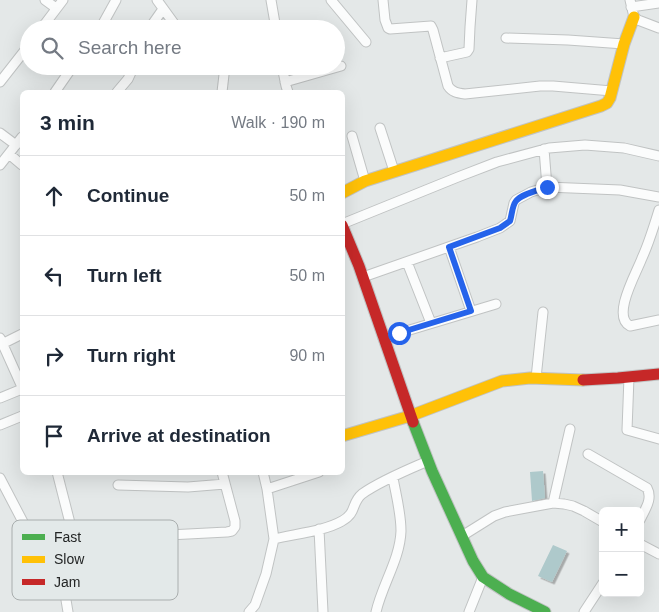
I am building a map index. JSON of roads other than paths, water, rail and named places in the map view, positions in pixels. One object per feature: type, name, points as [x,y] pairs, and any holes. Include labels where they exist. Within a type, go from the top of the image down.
[{"type":"street","points":[[45,0],[56,8]]},
{"type":"street","points":[[47,20],[63,0]]},
{"type":"street","points":[[105,20],[116,0]]},
{"type":"street","points":[[157,0],[172,20]]},
{"type":"street","points":[[271,0],[274,20]]},
{"type":"street","points":[[331,0],[366,42]]},
{"type":"street","points":[[383,0],[385,20],[388,28],[431,26],[448,86],[451,90],[465,94],[553,86],[612,91]]},
{"type":"street","points":[[440,58],[467,52],[470,49],[472,0]]},
{"type":"street","points":[[632,8],[659,3]]},
{"type":"street","points":[[632,8],[638,20],[659,28]]},
{"type":"street","points":[[345,191],[394,171],[601,106],[610,98],[632,8]]},
{"type":"street","points":[[156,20],[164,9]]},
{"type":"street","points":[[506,38],[624,44]]},
{"type":"street","points":[[0,82],[20,56]]},
{"type":"street","points":[[56,90],[67,75]]},
{"type":"street","points":[[119,90],[130,75]]},
{"type":"street","points":[[222,90],[224,75]]},
{"type":"street","points":[[284,75],[287,90]]},
{"type":"street","points":[[285,82],[310,75]]},
{"type":"street","points":[[380,128],[394,171]]},
{"type":"street","points":[[0,133],[16,145]]},
{"type":"street","points":[[352,136],[365,181]]},
{"type":"street","points":[[0,165],[20,140]]},
{"type":"street","points":[[345,223],[497,162],[544,149],[585,145],[624,148],[659,156]]},
{"type":"street","points":[[544,149],[547,187]]},
{"type":"street","points":[[9,154],[20,163]]},
{"type":"street","points":[[363,277],[500,228],[510,221],[516,200],[547,187],[620,190],[659,197]]},
{"type":"street","points":[[659,210],[642,258],[626,295],[623,313],[625,321],[630,326],[659,320]]},
{"type":"street","points":[[345,238],[348,252],[363,277],[410,416],[473,561],[483,577],[532,609],[544,612]]},
{"type":"street","points":[[449,247],[471,311]]},
{"type":"street","points":[[407,262],[430,323]]},
{"type":"street","points":[[384,338],[496,304]]},
{"type":"street","points":[[536,378],[543,312]]},
{"type":"street","points":[[20,335],[1,342],[20,384]]},
{"type":"street","points":[[345,435],[410,416],[502,381],[520,378],[576,380],[659,374]]},
{"type":"street","points":[[629,377],[627,430],[659,439]]},
{"type":"street","points":[[0,398],[20,389]]},
{"type":"street","points":[[0,425],[20,417]]},
{"type":"street","points":[[553,502],[570,429]]},
{"type":"street","points":[[588,454],[647,488],[650,500],[644,512]]},
{"type":"street","points":[[274,539],[333,526],[349,517],[357,499],[362,495],[374,487],[428,461]]},
{"type":"street","points":[[59,475],[69,520]]},
{"type":"street","points":[[178,535],[227,532],[235,527],[235,520],[223,475]]},
{"type":"street","points":[[249,612],[255,605],[266,574],[274,539],[267,489],[263,475]]},
{"type":"street","points":[[267,489],[310,475]]},
{"type":"street","points":[[0,478],[22,520]]},
{"type":"street","points":[[376,612],[395,560],[401,532],[400,514],[392,478]]},
{"type":"street","points":[[118,485],[188,487],[225,484]]},
{"type":"street","points":[[462,536],[494,516],[553,502],[584,510],[599,519]]},
{"type":"street","points":[[319,529],[323,612]]},
{"type":"street","points":[[644,546],[659,554]]},
{"type":"street","points":[[469,612],[483,577]]},
{"type":"street","points":[[584,612],[599,589]]}]
